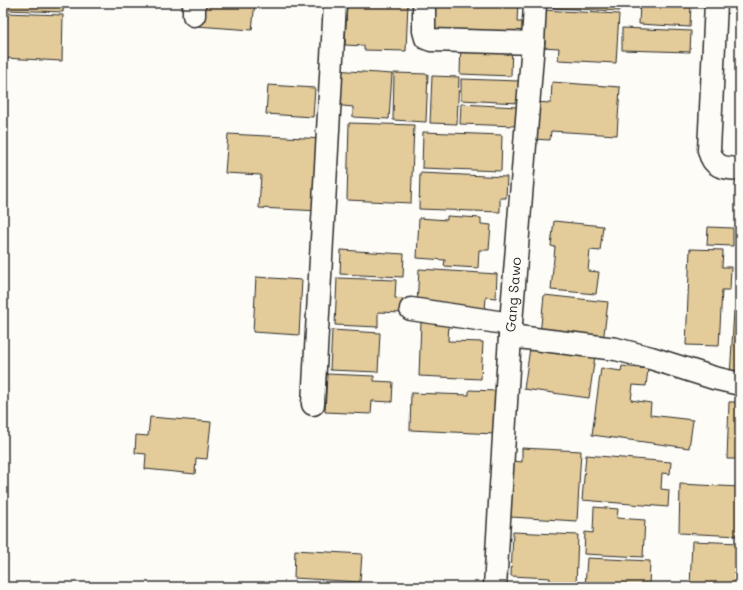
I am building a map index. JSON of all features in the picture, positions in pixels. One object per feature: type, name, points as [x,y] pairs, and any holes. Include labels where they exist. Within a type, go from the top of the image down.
[{"type":"street","points":[[313,404],[334,3]]},
{"type":"street","points":[[424,3],[424,31],[426,38],[431,40],[533,43]]},
{"type":"street","name":"Gang Sawo","points":[[495,587],[511,330],[535,3]]},
{"type":"street","points":[[716,3],[709,150],[713,162],[717,165],[727,168],[740,169]]},
{"type":"street","points":[[411,309],[511,330],[616,349],[651,358],[714,378],[740,384]]},
{"type":"building","points":[[6,3],[64,3],[63,12],[6,10]]},
{"type":"building","points":[[198,3],[255,3],[252,30],[196,26]]},
{"type":"building","points":[[347,3],[408,3],[406,51],[364,50],[364,46],[345,45]]},
{"type":"building","points":[[428,3],[518,3],[517,22],[523,22],[523,41],[427,38]]},
{"type":"building","points":[[553,3],[619,3],[619,11],[553,8]]},
{"type":"building","points":[[640,3],[691,3],[690,27],[639,24]]},
{"type":"building","points":[[542,10],[619,14],[616,63],[558,60],[559,48],[541,47]]},
{"type":"building","points":[[4,13],[63,15],[62,61],[3,58]]},
{"type":"building","points":[[622,28],[691,31],[690,52],[622,50]]},
{"type":"building","points":[[461,42],[512,44],[511,76],[460,74]]},
{"type":"building","points":[[334,70],[392,74],[389,119],[353,117],[353,107],[333,105]]},
{"type":"building","points":[[394,73],[428,74],[426,122],[393,120]]},
{"type":"building","points":[[432,76],[459,77],[457,124],[430,123]]},
{"type":"building","points":[[461,79],[519,81],[518,103],[461,100]]},
{"type":"building","points":[[552,82],[620,87],[617,135],[551,131],[550,140],[532,139],[534,102],[551,103]]},
{"type":"building","points":[[268,85],[315,88],[313,117],[266,114]]},
{"type":"building","points":[[461,104],[517,107],[516,126],[460,124]]},
{"type":"building","points":[[349,123],[414,125],[411,203],[347,200]]},
{"type":"building","points":[[423,132],[502,135],[501,171],[422,168]]},
{"type":"building","points":[[228,134],[324,139],[320,211],[259,208],[261,175],[225,173]]},
{"type":"building","points":[[420,173],[507,177],[506,198],[500,198],[500,212],[419,209]]},
{"type":"building","points":[[447,216],[481,218],[481,224],[491,225],[489,250],[479,250],[478,268],[444,266],[445,260],[417,258],[419,218],[447,220]]},
{"type":"building","points":[[554,221],[603,226],[600,251],[590,250],[588,271],[599,272],[596,294],[551,290],[555,247],[551,246]]},
{"type":"building","points":[[708,227],[733,228],[733,246],[707,245]]},
{"type":"building","points":[[690,249],[723,250],[722,267],[731,267],[730,290],[722,290],[719,346],[686,345]]},
{"type":"building","points":[[341,250],[404,254],[403,277],[340,274]]},
{"type":"building","points":[[419,269],[497,274],[496,298],[486,297],[485,310],[417,305]]},
{"type":"building","points":[[256,277],[302,280],[299,335],[253,332]]},
{"type":"building","points":[[337,278],[396,280],[395,298],[403,299],[403,313],[378,312],[378,327],[335,325]]},
{"type":"building","points":[[544,295],[608,302],[603,342],[540,335]]},
{"type":"building","points":[[734,311],[740,311],[740,377],[730,377]]},
{"type":"building","points":[[421,321],[449,322],[448,341],[483,342],[481,379],[419,376]]},
{"type":"building","points":[[332,330],[380,333],[378,372],[330,370]]},
{"type":"building","points":[[530,348],[596,349],[589,398],[524,389]]},
{"type":"building","points":[[622,366],[648,369],[646,386],[633,385],[631,400],[651,403],[650,415],[693,420],[689,448],[592,435],[601,368],[621,371]]},
{"type":"building","points":[[327,374],[374,376],[374,381],[393,382],[392,402],[372,401],[371,414],[325,412]]},
{"type":"building","points":[[469,390],[497,391],[495,434],[410,430],[411,393],[469,395]]},
{"type":"building","points":[[729,402],[740,402],[740,459],[727,459]]},
{"type":"building","points":[[150,417],[211,422],[207,459],[196,458],[195,474],[145,469],[146,454],[135,453],[136,435],[148,436]]},
{"type":"building","points":[[522,448],[581,451],[577,521],[510,517],[513,461],[522,462]]},
{"type":"building","points":[[586,455],[671,462],[670,474],[662,473],[661,489],[669,490],[668,507],[582,500]]},
{"type":"building","points":[[680,484],[740,487],[740,536],[679,533]]},
{"type":"building","points":[[594,507],[618,509],[617,518],[645,520],[643,557],[584,554],[585,532],[593,533]]},
{"type":"building","points":[[513,532],[578,535],[576,586],[550,585],[550,578],[511,576]]},
{"type":"building","points":[[692,541],[740,543],[740,587],[690,587]]},
{"type":"building","points":[[295,550],[362,554],[360,582],[294,578]]},
{"type":"building","points":[[587,558],[650,561],[649,587],[585,587]]}]
